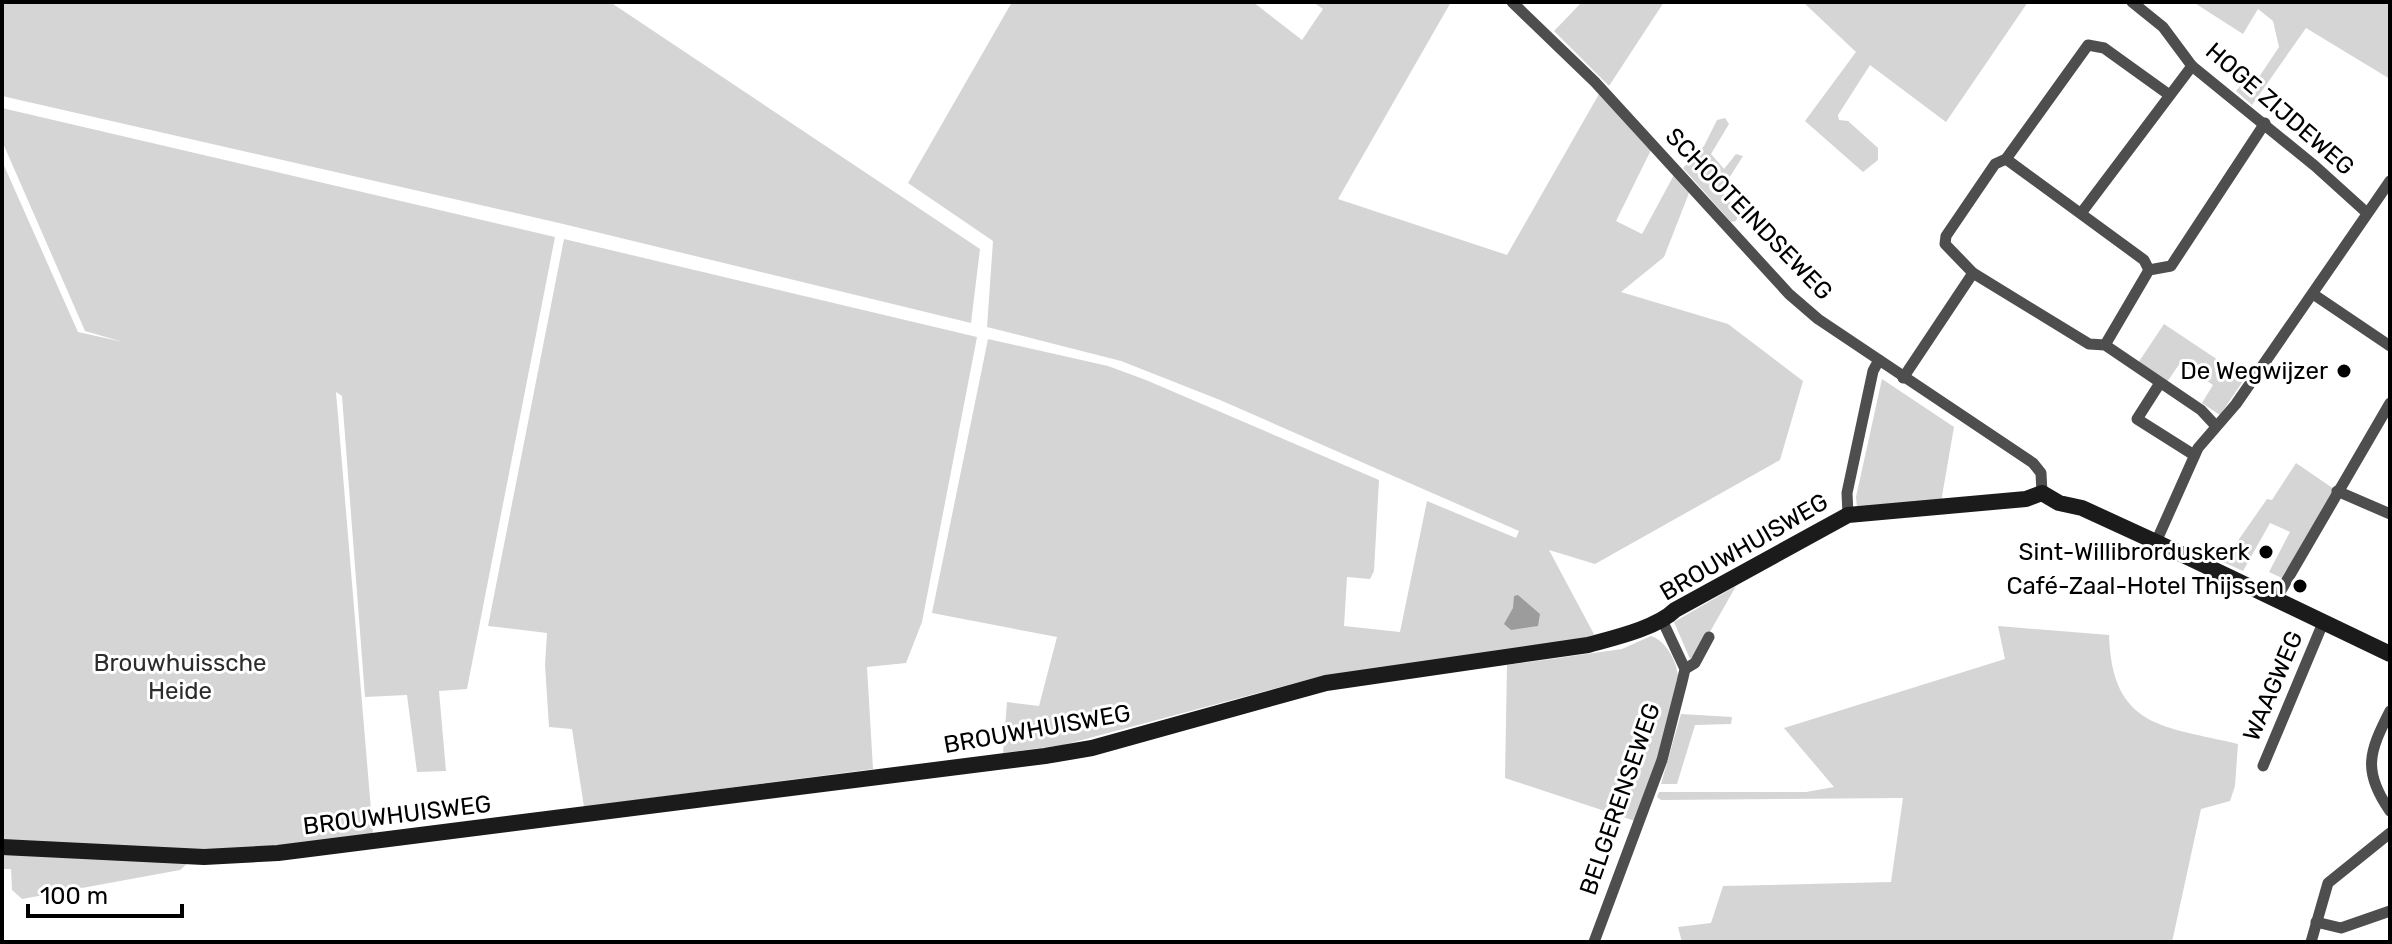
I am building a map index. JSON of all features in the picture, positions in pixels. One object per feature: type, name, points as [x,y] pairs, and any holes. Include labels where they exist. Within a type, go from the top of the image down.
[{"type":"street","name":"SCHOOTEINDSEWEG","points":[[1512,2],[1595,82],[1789,294],[1903,378],[2033,463],[2041,473],[2042,493]]},
{"type":"street","name":"HOGE ZIJDEWEG","points":[[2132,2],[2163,27],[2192,66],[2265,123],[2367,213]]},
{"type":"street","points":[[2168,94],[2104,48],[2088,45],[2006,159],[1995,164],[1946,236],[1945,244],[1973,273],[2089,344],[2105,345],[2201,410],[2215,425]]},
{"type":"street","points":[[2082,212],[2192,66]]},
{"type":"street","points":[[2105,345],[2149,270],[2171,266],[2265,123]]},
{"type":"street","points":[[2006,159],[2144,260],[2149,270]]},
{"type":"street","points":[[2156,542],[2194,455],[2215,425],[2236,404],[2390,181]]},
{"type":"street","points":[[1903,378],[1973,273]]},
{"type":"street","points":[[2313,294],[2390,346]]},
{"type":"street","points":[[1848,515],[1847,493],[1873,371],[1879,360]]},
{"type":"street","points":[[2160,383],[2137,419],[2194,455]]},
{"type":"street","points":[[2276,599],[2390,403]]},
{"type":"street","points":[[2337,491],[2390,514]]},
{"type":"street","points":[[2042,493],[2059,503],[2082,508],[2156,542],[2390,654]]},
{"type":"street","name":"BROUWHUISWEG","points":[[2,847],[204,857],[278,853],[1006,763],[1092,748],[1326,683],[1588,645],[1663,622],[1688,602],[1848,515],[2026,499],[2042,493]]},
{"type":"street","points":[[1663,622],[1685,669]]},
{"type":"street","name":"WAAGWEG","points":[[2263,766],[2323,623]]},
{"type":"street","name":"BELGERENSEWEG","points":[[1594,942],[1662,760],[1685,669],[1695,663],[1709,637]]},
{"type":"street","points":[[2390,711],[2372,746],[2371,759],[2373,783],[2390,811]]},
{"type":"street","points":[[2311,942],[2328,883],[2390,833]]},
{"type":"street","points":[[2316,922],[2341,928],[2390,911]]},
{"type":"green space","points":[[2,2],[610,2],[980,249],[971,323],[559,223],[2,96]]},
{"type":"green space","points":[[1012,2],[1253,2],[1302,40],[1323,9],[1313,2],[1451,2],[1338,199],[1507,255],[1599,94],[1651,150],[1616,221],[1642,234],[1674,175],[1689,193],[1664,257],[1621,292],[1728,324],[1803,381],[1780,460],[1595,564],[1549,550],[1596,638],[1318,677],[1063,745],[1003,753],[1007,702],[1039,706],[1057,637],[932,613],[988,339],[1108,366],[1379,480],[1374,571],[1370,579],[1347,577],[1344,626],[1400,632],[1427,501],[1516,538],[1519,531],[1220,400],[1121,361],[987,327],[993,241],[908,183]]},
{"type":"green space","points":[[1582,2],[1664,2],[1609,86],[1554,31]]},
{"type":"green space","points":[[1803,2],[2028,2],[1946,122],[1870,65],[1838,115],[1839,120],[1848,121],[1878,148],[1878,160],[1863,172],[1805,121],[1856,52]]},
{"type":"green space","points":[[2193,2],[2390,2],[2390,79],[2306,28],[2252,105],[2236,91],[2241,85],[2251,89],[2279,47],[2273,21],[2258,9],[2243,34]]},
{"type":"green space","name":"Brouwhuissche Heide","points":[[2,108],[555,237],[467,689],[439,691],[446,771],[417,772],[407,695],[365,697],[342,396],[336,392],[373,834],[188,863],[180,870],[22,899],[12,890],[11,869],[2,869],[2,161],[78,332],[123,342],[85,331],[2,141]]},
{"type":"green space","points":[[1725,118],[1729,124],[1711,154],[1724,169],[1736,154],[1743,156],[1721,191],[1739,213],[1736,221],[1731,222],[1683,168],[1704,146],[1717,120]]},
{"type":"green space","points":[[564,239],[977,337],[922,622],[906,663],[867,667],[873,769],[584,807],[572,729],[549,727],[545,665],[547,633],[488,626]]},
{"type":"green space","points":[[2164,324],[2245,378],[2220,415],[2202,403],[2213,385],[2180,363],[2167,382],[2138,363]]},
{"type":"green space","points":[[1882,379],[1954,427],[1941,502],[1857,508],[1856,497]]},
{"type":"green space","points":[[2296,463],[2334,489],[2282,578],[2269,572],[2290,532],[2270,523],[2243,571],[2223,562],[2267,499],[2272,500]]},
{"type":"green space","points":[[1736,586],[1698,653],[1690,659],[1674,622]]},
{"type":"green space","points":[[1998,626],[2109,635],[2112,666],[2120,689],[2132,706],[2147,718],[2165,726],[2238,744],[2235,786],[2230,801],[2201,809],[2172,942],[1682,942],[1678,927],[1711,923],[1723,886],[1891,882],[1903,798],[1661,800],[1657,797],[1659,792],[1806,792],[1834,787],[1784,728],[2005,659]]},
{"type":"green space","points":[[1651,636],[1665,646],[1673,658],[1678,676],[1677,689],[1662,747],[1635,821],[1505,778],[1507,665],[1622,649]]},
{"type":"green space","points":[[1681,714],[1732,717],[1731,724],[1695,725],[1677,784],[1661,784]]},
{"type":"shaded area","points":[[1518,595],[1540,614],[1538,626],[1511,630],[1504,624],[1513,608],[1514,596]]},
{"type":"place","name":"De Wegwijzer","points":[[2344,371]]},
{"type":"place","name":"Sint-Willibrorduskerk","points":[[2266,552]]},
{"type":"place","name":"Café-Zaal-Hotel Thijssen","points":[[2300,586]]}]
